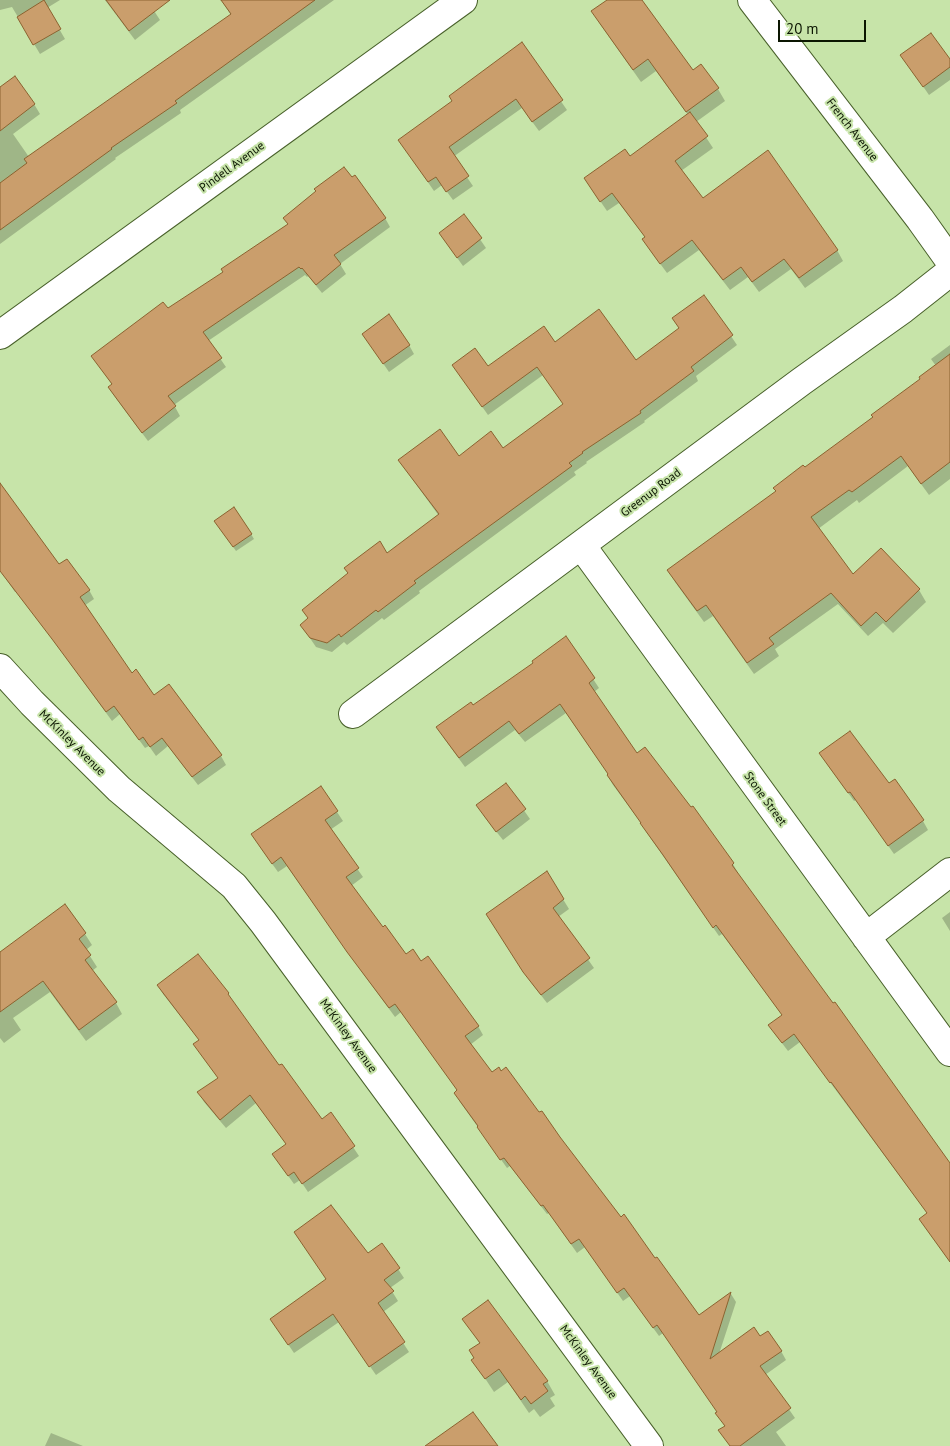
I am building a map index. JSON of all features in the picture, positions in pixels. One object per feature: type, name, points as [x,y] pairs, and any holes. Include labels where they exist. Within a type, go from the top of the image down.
[{"type":"street","name":"Pindell Avenue","points":[[0,335],[463,0]]},
{"type":"street","name":"French Avenue","points":[[752,0],[920,218],[950,261]]},
{"type":"street","name":"Greenup Road","points":[[353,714],[802,381],[904,309],[950,272]]},
{"type":"street","name":"Stone Street","points":[[581,545],[950,1052]]},
{"type":"street","name":"McKinley Avenue","points":[[5,682],[32,704],[119,789],[240,893],[643,1444]]},
{"type":"street","points":[[866,937],[950,872]]},
{"type":"building","points":[[44,0],[61,29],[33,45],[17,17]]},
{"type":"building","points":[[106,0],[170,0],[129,31]]},
{"type":"building","points":[[221,0],[315,0],[175,101],[177,103],[111,148],[0,230],[0,183],[27,163],[24,159],[231,14]]},
{"type":"building","points":[[607,0],[642,0],[693,70],[701,64],[719,88],[686,112],[648,59],[633,70],[591,11]]},
{"type":"building","points":[[931,33],[950,59],[950,67],[923,87],[900,55]]},
{"type":"building","points":[[522,42],[563,100],[532,122],[516,99],[449,147],[469,176],[446,192],[436,177],[428,182],[398,140],[452,101],[449,96]]},
{"type":"building","points":[[15,76],[35,104],[0,131],[0,87]]},
{"type":"building","points":[[690,112],[708,136],[675,161],[703,198],[768,150],[838,250],[799,278],[784,259],[752,282],[741,267],[723,280],[692,240],[660,264],[642,239],[645,237],[612,193],[600,202],[584,178],[625,149],[630,156]]},
{"type":"building","points":[[344,167],[352,177],[355,175],[386,218],[334,255],[341,264],[316,285],[299,267],[203,332],[222,358],[168,396],[176,406],[142,433],[108,387],[112,384],[91,356],[163,302],[168,308],[223,272],[221,269],[288,224],[283,218],[316,191],[314,189]]},
{"type":"building","points":[[464,214],[482,238],[457,258],[439,233]]},
{"type":"building","points":[[704,295],[733,335],[691,367],[694,371],[640,411],[641,413],[582,452],[569,463],[572,466],[414,581],[416,583],[378,612],[376,610],[341,637],[339,634],[327,643],[310,638],[300,625],[308,618],[302,610],[348,573],[344,568],[380,541],[387,553],[439,514],[398,460],[440,429],[459,456],[491,431],[503,448],[563,404],[537,367],[482,407],[452,365],[475,348],[488,366],[544,326],[555,342],[599,309],[636,360],[679,328],[672,318]]},
{"type":"building","points":[[389,314],[410,345],[383,364],[362,334]]},
{"type":"building","points":[[950,354],[950,462],[921,484],[901,456],[852,492],[849,490],[811,517],[853,574],[881,548],[920,589],[886,622],[876,612],[861,626],[831,593],[769,638],[774,644],[747,663],[706,605],[697,611],[667,570],[776,491],[773,488],[803,465],[805,467],[873,417],[871,415]]},
{"type":"building","points":[[0,483],[59,564],[67,559],[90,590],[80,597],[132,673],[136,669],[154,695],[169,684],[222,755],[192,777],[162,738],[150,747],[143,737],[139,740],[114,706],[106,712],[0,571]]},
{"type":"building","points":[[234,507],[252,534],[233,547],[214,521]]},
{"type":"building","points":[[566,636],[595,678],[589,683],[637,753],[645,747],[691,807],[693,806],[734,863],[732,865],[833,1003],[835,1002],[950,1163],[950,1262],[919,1219],[927,1213],[831,1082],[794,1034],[782,1043],[768,1025],[782,1015],[716,925],[713,928],[560,704],[519,734],[509,721],[459,758],[436,727],[471,702],[473,705],[533,663],[532,661]]},
{"type":"building","points":[[850,731],[889,783],[895,779],[924,820],[888,846],[850,792],[848,793],[819,753]]},
{"type":"building","points":[[506,783],[526,809],[496,832],[476,805]]},
{"type":"building","points":[[321,786],[338,811],[325,820],[359,868],[346,877],[383,927],[385,925],[406,954],[413,949],[421,961],[428,956],[479,1026],[465,1036],[492,1072],[499,1067],[501,1071],[506,1067],[539,1112],[542,1111],[621,1217],[624,1214],[699,1315],[731,1292],[710,1359],[754,1327],[760,1336],[768,1331],[782,1351],[760,1366],[791,1408],[740,1446],[730,1446],[718,1430],[725,1426],[715,1413],[717,1412],[657,1325],[653,1328],[624,1288],[617,1293],[579,1239],[571,1244],[543,1205],[541,1206],[504,1158],[500,1160],[454,1093],[457,1090],[395,1004],[389,1008],[347,952],[281,857],[272,864],[251,834]]},
{"type":"building","points":[[547,871],[564,899],[553,908],[590,958],[541,995],[523,972],[486,914]]},
{"type":"building","points":[[65,904],[86,933],[79,939],[91,955],[85,960],[117,1002],[79,1030],[43,981],[0,1012],[0,952]]},
{"type":"building","points":[[198,954],[229,993],[279,1065],[282,1064],[322,1119],[331,1112],[355,1146],[302,1184],[294,1172],[288,1176],[272,1154],[286,1144],[250,1095],[220,1120],[197,1092],[218,1078],[193,1044],[199,1040],[157,985]]},
{"type":"building","points":[[331,1205],[368,1253],[382,1243],[400,1268],[384,1280],[394,1291],[378,1303],[405,1342],[369,1367],[333,1314],[288,1345],[270,1319],[326,1279],[294,1232]]},
{"type":"building","points":[[488,1300],[548,1381],[543,1384],[548,1391],[531,1404],[525,1396],[521,1400],[499,1369],[485,1379],[471,1360],[474,1358],[469,1350],[480,1343],[462,1319]]},
{"type":"building","points":[[473,1412],[498,1446],[425,1446]]}]
